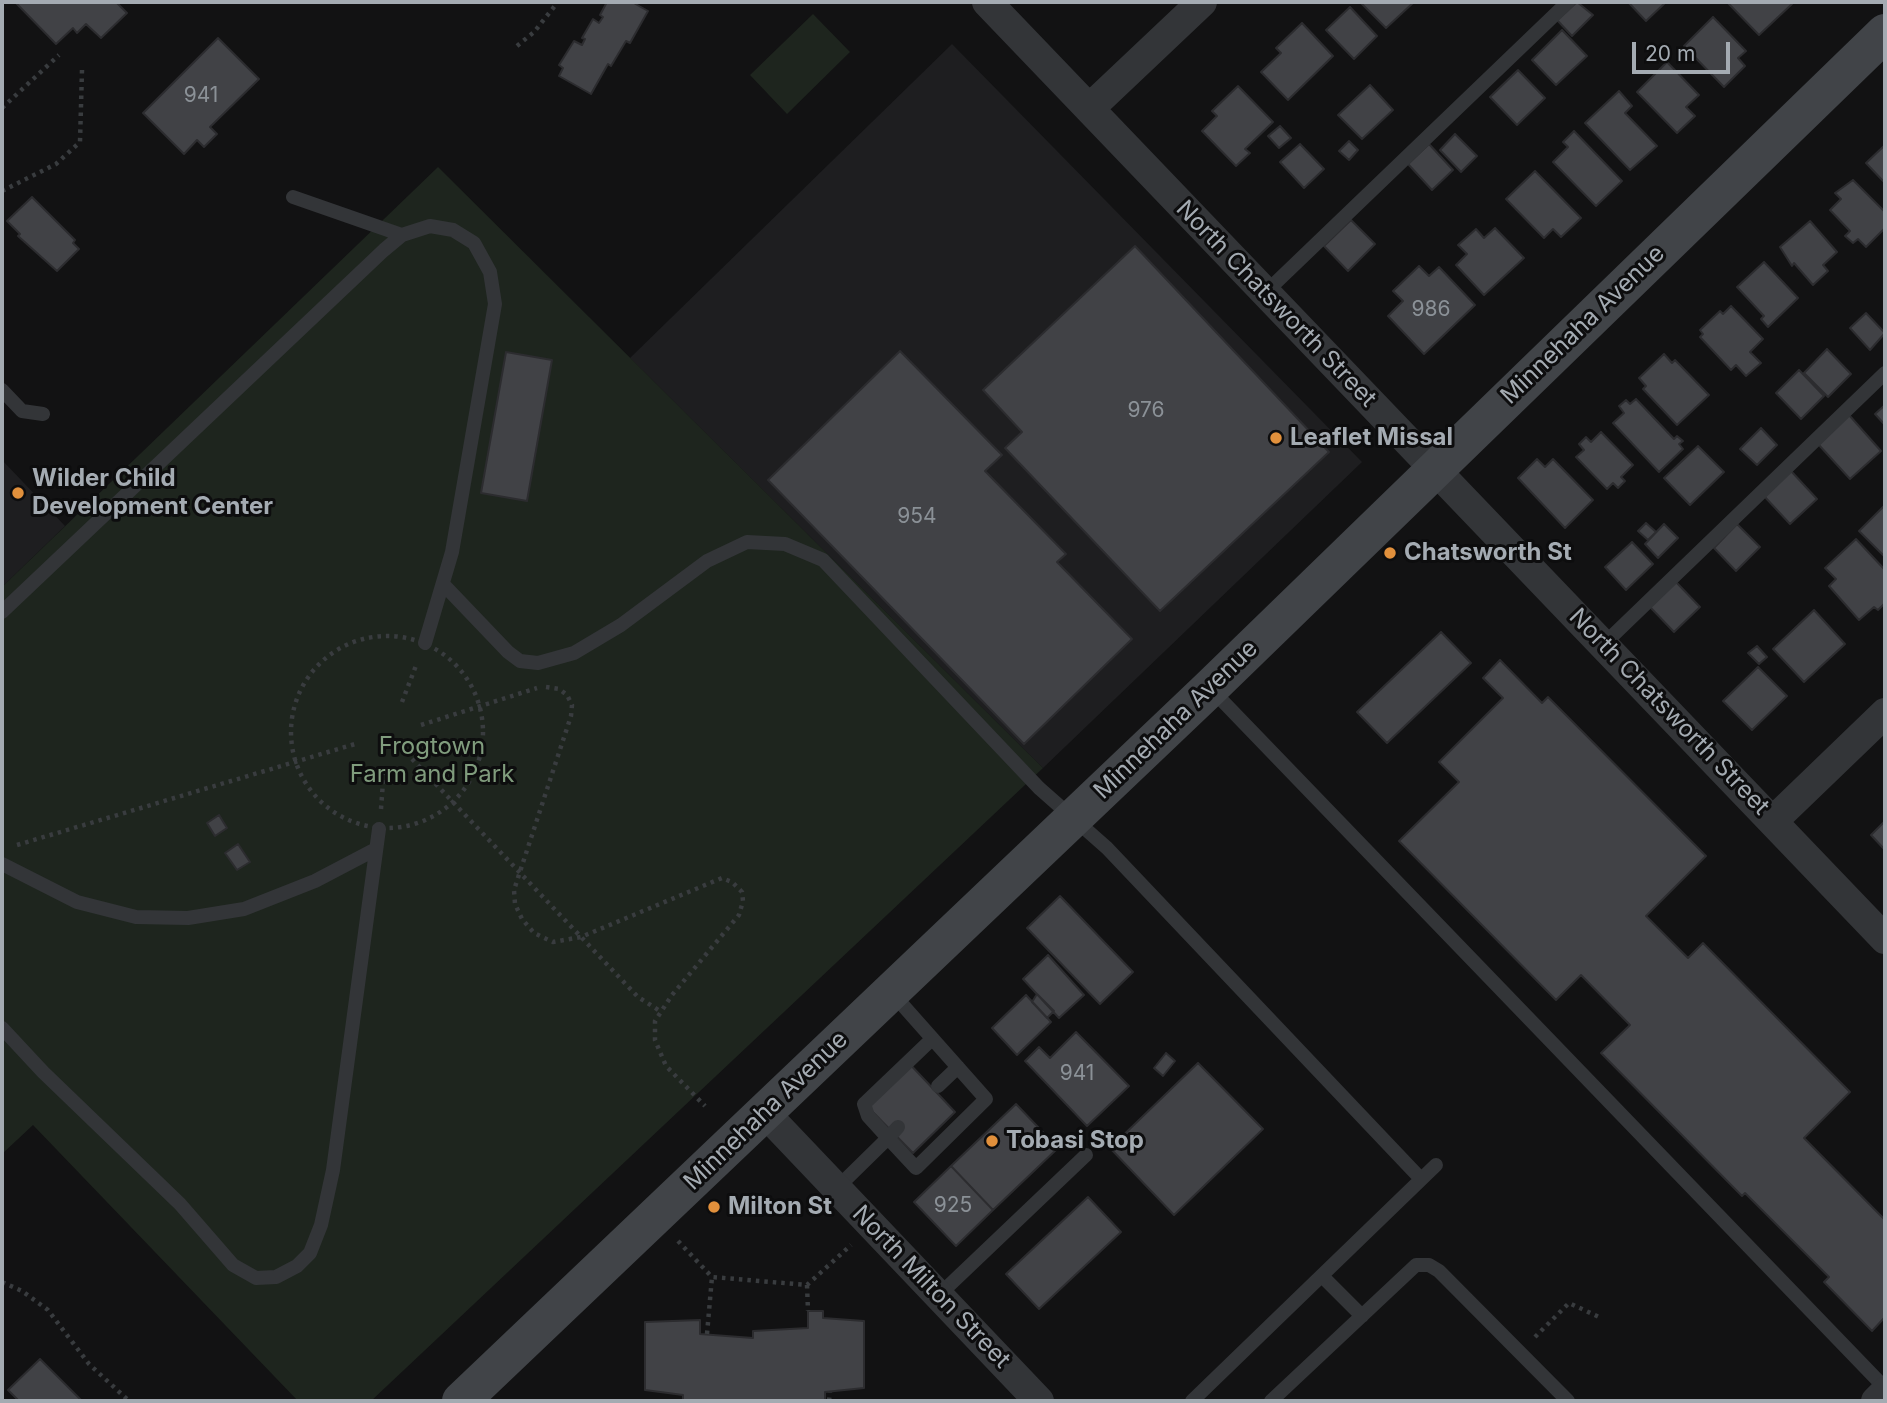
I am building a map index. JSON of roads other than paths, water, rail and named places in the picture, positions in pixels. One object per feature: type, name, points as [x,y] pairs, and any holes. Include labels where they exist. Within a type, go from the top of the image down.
[{"type":"street","name":"North Chatsworth Street","points":[[987,2],[1885,939]]},
{"type":"street","points":[[1090,108],[1202,2]]},
{"type":"street","name":"Minnehaha Avenue","points":[[461,1401],[1210,688],[1885,33]]},
{"type":"street","points":[[1773,821],[1885,713]]},
{"type":"street","name":"North Milton Street","points":[[764,1112],[1040,1401]]},
{"type":"street","points":[[1876,1401],[1885,1390]]},
{"type":"lane","points":[[1266,292],[1568,2]]},
{"type":"lane","points":[[293,197],[402,235]]},
{"type":"lane","points":[[2,612],[402,235],[430,226],[453,230],[474,243],[490,272],[495,304],[452,552],[425,643]]},
{"type":"lane","points":[[1604,644],[1885,373]]},
{"type":"lane","points":[[2,390],[22,411],[43,414]]},
{"type":"lane","points":[[443,584],[508,652],[520,661],[538,663],[574,653],[621,625],[707,561],[747,542],[785,544],[823,560],[1039,788],[1107,848],[1421,1179]]},
{"type":"lane","points":[[1210,688],[1885,1390]]},
{"type":"lane","points":[[2,1028],[61,1090],[180,1204],[233,1265],[256,1278],[276,1277],[297,1266],[310,1252],[321,1226],[333,1170],[379,829]]},
{"type":"lane","points":[[2,864],[77,902],[135,917],[188,918],[244,909],[315,881],[376,849]]},
{"type":"lane","points":[[891,992],[986,1099],[916,1168],[893,1132],[868,1116],[864,1104],[932,1039]]},
{"type":"lane","points":[[938,1086],[958,1067]]},
{"type":"lane","points":[[836,1188],[893,1132]]},
{"type":"lane","points":[[939,1295],[1086,1155]]},
{"type":"lane","points":[[1192,1401],[1436,1165]]},
{"type":"lane","points":[[1271,1401],[1416,1265],[1429,1265],[1439,1271],[1568,1401]]},
{"type":"lane","points":[[1322,1276],[1362,1316]]},
{"type":"place","name":"Leaflet Missal","points":[[1276,438]]},
{"type":"place","name":"Wilder Child Development Center","points":[[18,493]]},
{"type":"place","name":"Chatsworth St","points":[[1390,553]]},
{"type":"place","name":"Tobasi Stop","points":[[992,1141]]},
{"type":"place","name":"Milton St","points":[[714,1207]]},
{"type":"park label","name":"Frogtown Farm and Park","points":[[432,761]]}]
